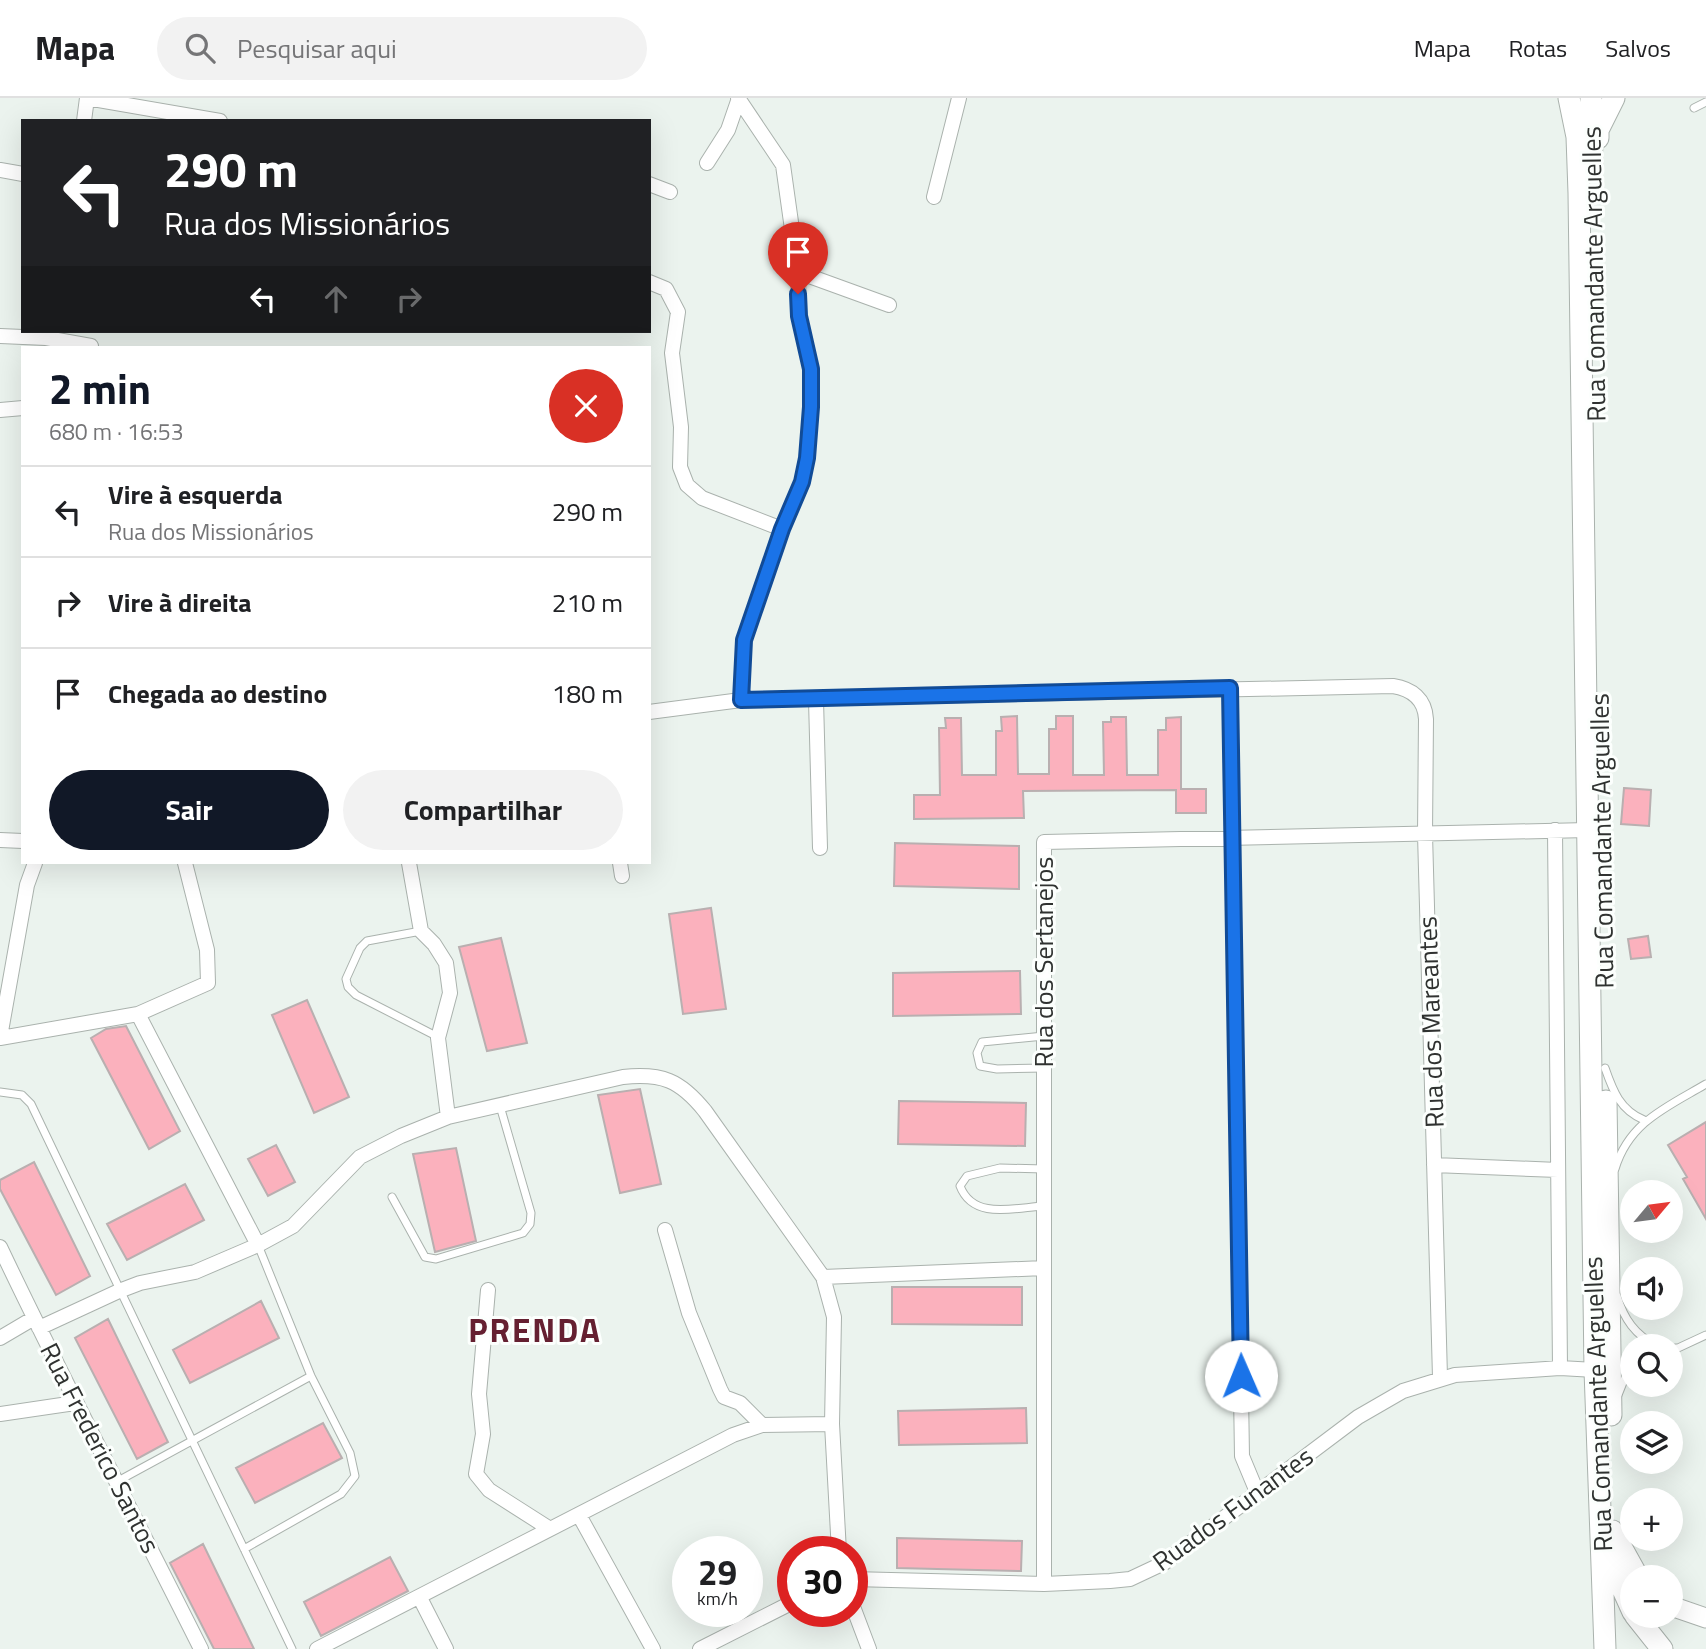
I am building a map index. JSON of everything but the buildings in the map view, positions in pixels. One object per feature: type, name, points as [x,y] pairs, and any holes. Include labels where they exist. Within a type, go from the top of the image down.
[{"type":"main road","points":[[1558,98],[1586,193]]},
{"type":"main road","points":[[1569,98],[1586,193]]},
{"type":"main road","name":"Rua Comandante Arguelles","points":[[1591,98],[1586,193],[1588,830],[1595,1370],[1605,1648]]},
{"type":"main road","points":[[1586,193],[1598,130],[1615,98]]},
{"type":"main road","name":"Rua Comandante Arguelles","points":[[1586,193],[1613,1530],[1632,1565]]},
{"type":"main road","points":[[1613,1530],[1620,1583]]},
{"type":"main road","points":[[1683,1610],[1706,1618]]},
{"type":"main road","points":[[1645,1628],[1662,1649]]},
{"type":"street","points":[[84,119],[87,98],[208,119]]},
{"type":"street","points":[[934,197],[958,98]]},
{"type":"street","points":[[707,163],[728,130],[738,100]]},
{"type":"street","points":[[738,100],[783,165],[797,272],[799,316],[811,369],[807,458],[802,482],[782,529],[744,640],[741,700]]},
{"type":"street","points":[[0,170],[21,174]]},
{"type":"street","points":[[651,185],[670,192]]},
{"type":"street","points":[[797,272],[889,305]]},
{"type":"street","points":[[651,283],[666,289],[678,312],[672,353],[681,427],[680,467],[687,485],[702,498],[782,529]]},
{"type":"street","points":[[0,336],[46,338],[86,346]]},
{"type":"street","points":[[0,410],[21,408]]},
{"type":"street","name":"Rua dos Mareantes","points":[[1230,688],[1393,686],[1413,692],[1426,712],[1425,834],[1440,1377]]},
{"type":"street","points":[[651,712],[741,700],[1230,688],[1242,1457],[1257,1492]]},
{"type":"street","points":[[816,700],[820,848]]},
{"type":"street","points":[[1555,830],[1560,1368]]},
{"type":"street","name":"Rua dos Sertanejos","points":[[1044,1584],[1044,842],[1588,830]]},
{"type":"street","points":[[0,840],[21,841]]},
{"type":"street","points":[[35,864],[27,885],[0,1037],[138,1014],[208,983],[207,950],[185,864]]},
{"type":"street","points":[[409,864],[421,931],[434,944],[446,963],[450,993],[438,1038],[448,1117]]},
{"type":"street","points":[[138,1014],[258,1245]]},
{"type":"street","points":[[0,1338],[140,1283],[195,1272],[258,1245],[293,1226],[360,1157],[401,1136],[448,1117],[623,1077],[645,1075],[676,1083],[692,1095],[823,1277],[834,1317],[832,1424],[838,1536]]},
{"type":"street","points":[[1434,1165],[1559,1170]]},
{"type":"street","points":[[665,1230],[689,1313],[720,1389],[724,1397],[740,1403],[762,1425]]},
{"type":"street","name":"Rua Frederico Santos","points":[[0,1247],[75,1403],[118,1481],[201,1649]]},
{"type":"street","points":[[823,1277],[1044,1268]]},
{"type":"street","points":[[488,1290],[480,1394],[483,1434],[476,1474],[489,1490],[550,1529]]},
{"type":"street","name":"Ruados Funantes","points":[[868,1579],[1044,1584],[1130,1579],[1164,1563],[1359,1417],[1403,1391],[1440,1377],[1560,1368],[1595,1370]]},
{"type":"street","points":[[0,1414],[75,1403]]},
{"type":"street","points":[[317,1649],[715,1444],[762,1425],[832,1424]]},
{"type":"street","points":[[579,1515],[653,1649]]},
{"type":"street","points":[[419,1598],[446,1649]]},
{"type":"street","points":[[700,1649],[777,1610]]},
{"type":"street","points":[[861,1627],[869,1649]]},
{"type":"lane","points":[[1694,108],[1706,102]]},
{"type":"lane","points":[[421,931],[367,941],[360,948],[346,979],[348,987],[356,995],[438,1038]]},
{"type":"lane","points":[[1044,1036],[982,1042],[977,1054],[980,1066],[997,1069],[1044,1068]]},
{"type":"lane","points":[[1605,1068],[1620,1103],[1632,1115],[1644,1120]]},
{"type":"lane","points":[[1608,1203],[1618,1157],[1644,1120],[1706,1084]]},
{"type":"lane","points":[[0,1092],[22,1094],[31,1104],[191,1443],[292,1649]]},
{"type":"lane","points":[[392,1197],[425,1257],[436,1258],[523,1233],[530,1224],[531,1213],[500,1106]]},
{"type":"lane","points":[[1044,1169],[989,1171],[967,1175],[960,1186],[965,1200],[980,1209],[1044,1206]]},
{"type":"lane","points":[[244,1549],[341,1494],[355,1476],[350,1452],[311,1376],[258,1245]]},
{"type":"lane","points":[[1608,1259],[1622,1312],[1639,1334]]},
{"type":"lane","points":[[1683,1346],[1706,1335]]},
{"type":"lane","points":[[118,1481],[311,1376]]},
{"type":"lane","points":[[1611,1415],[1620,1390]]},
{"type":"district","name":"PRENDA","points":[[535,1330]]},
{"type":"route","points":[[798,294],[799,316],[811,369],[807,458],[802,482],[750,616],[744,640],[741,700],[797,701],[1230,688],[1241,1376]]}]
